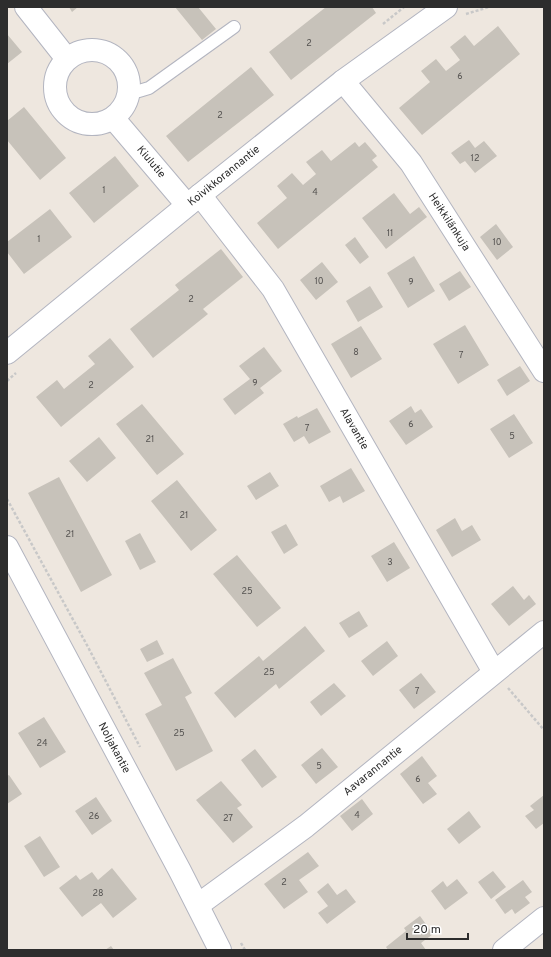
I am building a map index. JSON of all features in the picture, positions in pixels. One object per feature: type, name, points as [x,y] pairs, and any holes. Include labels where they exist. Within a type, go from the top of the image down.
[{"type":"street","points":[[26,7],[67,59]]},
{"type":"street","name":"Koivikkorannantie","points":[[7,353],[194,200],[343,81],[446,7]]},
{"type":"street","points":[[87,50],[101,51],[109,54],[119,61],[127,72],[129,90],[126,104],[114,119],[96,125],[84,124],[71,118],[61,109],[55,95],[55,81],[59,69],[67,59],[76,53],[87,50]]},
{"type":"street","name":"Heikkilänkuja","points":[[343,81],[411,163],[544,371]]},
{"type":"street","name":"Kiulutie","points":[[114,119],[194,200]]},
{"type":"street","name":"Alavantie","points":[[194,200],[273,289],[494,672]]},
{"type":"street","name":"Noljakantie","points":[[7,547],[198,905],[220,950]]},
{"type":"street","name":"Aavarannantie","points":[[198,905],[306,826],[544,632]]},
{"type":"street","points":[[504,950],[544,918]]},
{"type":"lane","points":[[129,90],[139,91],[148,88],[234,27]]},
{"type":"path","points":[[494,672],[544,730]]},
{"type":"building","points":[[69,7],[78,7],[72,12]]},
{"type":"building","points":[[175,7],[198,7],[216,29],[202,40]]},
{"type":"building","points":[[326,7],[372,7],[376,13],[291,80],[269,52]]},
{"type":"building","points":[[498,26],[520,54],[422,135],[399,108],[430,82],[421,71],[436,59],[446,71],[460,60],[450,47],[465,35],[474,46]]},
{"type":"building","points":[[7,34],[22,52],[7,64]]},
{"type":"building","points":[[251,67],[274,95],[188,162],[166,136]]},
{"type":"building","points":[[24,107],[66,158],[40,180],[7,140],[7,121]]},
{"type":"building","points":[[469,140],[475,148],[484,141],[497,156],[475,173],[465,161],[460,164],[451,153]]},
{"type":"building","points":[[355,142],[359,147],[365,142],[377,156],[372,160],[378,167],[278,249],[257,223],[287,198],[277,186],[292,173],[303,185],[316,174],[306,162],[322,150],[331,161]]},
{"type":"building","points":[[115,156],[139,186],[94,223],[69,193]]},
{"type":"building","points":[[394,193],[410,214],[419,207],[427,217],[386,249],[362,218]]},
{"type":"building","points":[[50,209],[72,237],[24,274],[7,252],[7,242]]},
{"type":"building","points":[[496,224],[513,247],[497,260],[480,237]]},
{"type":"building","points":[[355,237],[369,257],[360,264],[345,245]]},
{"type":"building","points":[[221,249],[243,277],[203,309],[208,314],[153,358],[130,329],[179,290],[175,285]]},
{"type":"building","points":[[414,256],[435,291],[408,308],[387,273]]},
{"type":"building","points":[[322,262],[338,282],[316,300],[300,280]]},
{"type":"building","points":[[460,271],[471,287],[449,301],[439,284]]},
{"type":"building","points":[[370,286],[383,307],[358,322],[346,301]]},
{"type":"building","points":[[465,325],[489,365],[458,384],[433,344]]},
{"type":"building","points":[[361,326],[382,359],[351,378],[331,344]]},
{"type":"building","points":[[110,338],[134,367],[61,427],[36,397],[57,380],[64,389],[95,364],[88,356]]},
{"type":"building","points":[[264,347],[282,371],[260,388],[264,393],[235,415],[223,399],[250,379],[239,366]]},
{"type":"building","points":[[520,366],[530,381],[507,396],[497,380]]},
{"type":"building","points":[[142,404],[184,454],[157,475],[116,424]]},
{"type":"building","points":[[411,406],[415,413],[421,409],[433,427],[406,445],[389,421]]},
{"type":"building","points":[[317,408],[331,432],[309,444],[304,436],[294,442],[283,424],[297,416],[298,418]]},
{"type":"building","points":[[514,414],[533,443],[509,458],[490,429]]},
{"type":"building","points":[[99,437],[116,458],[87,482],[69,461]]},
{"type":"building","points":[[351,468],[365,491],[343,503],[340,496],[329,502],[320,486]]},
{"type":"building","points":[[270,472],[279,486],[256,500],[247,486]]},
{"type":"building","points":[[59,477],[112,575],[81,592],[28,493]]},
{"type":"building","points":[[177,480],[217,530],[191,551],[151,501]]},
{"type":"building","points":[[455,518],[462,531],[472,525],[481,540],[452,557],[436,530]]},
{"type":"building","points":[[286,524],[298,545],[284,554],[271,532]]},
{"type":"building","points":[[140,533],[156,562],[140,570],[125,541]]},
{"type":"building","points":[[394,542],[410,568],[387,582],[371,556]]},
{"type":"building","points":[[237,555],[281,608],[257,627],[213,574]]},
{"type":"building","points":[[513,586],[524,600],[529,595],[536,604],[509,626],[491,604]]},
{"type":"building","points":[[359,611],[368,626],[349,638],[339,623]]},
{"type":"building","points":[[305,626],[325,651],[279,689],[276,684],[235,718],[214,693],[259,656],[263,661]]},
{"type":"building","points":[[157,640],[164,654],[147,662],[140,649]]},
{"type":"building","points":[[387,641],[398,656],[373,676],[361,661]]},
{"type":"building","points":[[173,658],[192,693],[185,697],[213,751],[176,771],[145,714],[162,705],[144,673]]},
{"type":"building","points":[[421,673],[436,692],[414,709],[399,690]]},
{"type":"building","points":[[334,683],[346,696],[321,716],[310,702]]},
{"type":"building","points":[[44,717],[66,752],[40,768],[18,733]]},
{"type":"building","points":[[322,748],[338,767],[316,784],[301,765]]},
{"type":"building","points":[[255,749],[277,777],[262,788],[241,760]]},
{"type":"building","points":[[422,756],[437,776],[428,783],[437,794],[423,804],[400,774]]},
{"type":"building","points":[[9,775],[22,794],[7,804],[7,776]]},
{"type":"building","points":[[221,781],[242,805],[237,808],[253,827],[233,843],[196,800]]},
{"type":"building","points":[[544,795],[544,823],[536,829],[525,816],[534,810],[530,806]]},
{"type":"building","points":[[96,797],[112,821],[92,835],[75,811]]},
{"type":"building","points":[[362,799],[373,814],[352,831],[340,816]]},
{"type":"building","points":[[469,811],[481,827],[459,844],[447,829]]},
{"type":"building","points":[[40,836],[60,867],[44,877],[24,846]]},
{"type":"building","points":[[308,852],[319,866],[299,880],[308,892],[284,909],[264,884]]},
{"type":"building","points":[[112,868],[137,899],[113,918],[101,903],[82,917],[59,888],[76,875],[80,880],[92,872],[98,880]]},
{"type":"building","points":[[493,871],[506,887],[491,899],[478,882]]},
{"type":"building","points":[[457,879],[468,893],[445,910],[431,891],[443,881],[447,887]]},
{"type":"building","points":[[523,880],[532,892],[525,897],[530,903],[515,914],[512,909],[505,914],[495,900]]},
{"type":"building","points":[[328,883],[337,895],[346,889],[356,902],[327,924],[318,913],[328,906],[317,892]]},
{"type":"building","points":[[420,916],[433,934],[421,943],[426,950],[388,950],[386,947],[406,931],[404,928]]},
{"type":"building","points":[[111,946],[114,950],[105,950]]}]
